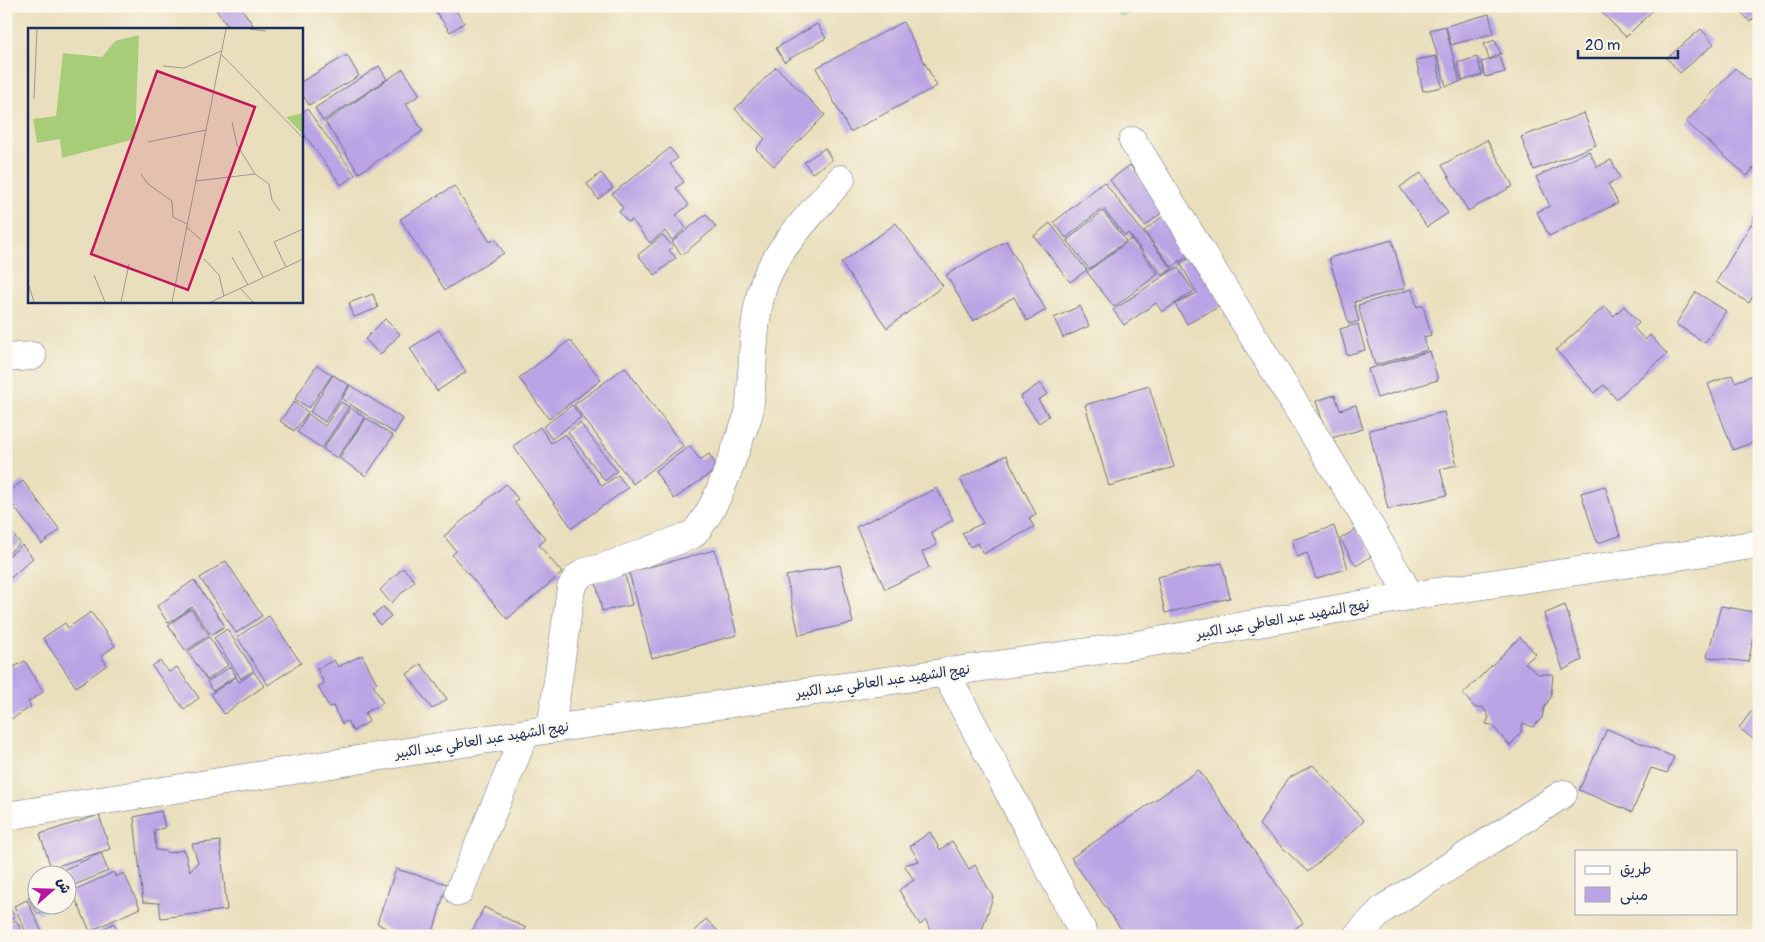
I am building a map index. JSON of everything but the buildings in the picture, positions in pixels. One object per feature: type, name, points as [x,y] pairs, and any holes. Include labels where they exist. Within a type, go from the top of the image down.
[{"type":"street","points":[[1133,141],[1366,518],[1410,596]]},
{"type":"street","points":[[459,892],[538,731],[570,588],[577,578],[585,572],[602,568],[692,535],[699,528],[716,496],[748,414],[755,333],[762,290],[771,268],[789,241],[841,179]]},
{"type":"street","name":"نهج الشهيد عبد العاطي عبد الكبير","points":[[6,816],[538,731],[1136,645],[1410,596],[1759,544]]},
{"type":"street","points":[[945,672],[1085,936]]},
{"type":"street","points":[[1357,936],[1382,909],[1563,794]]},
{"type":"green space","points":[[1113,6],[1151,6],[1120,16]]}]
